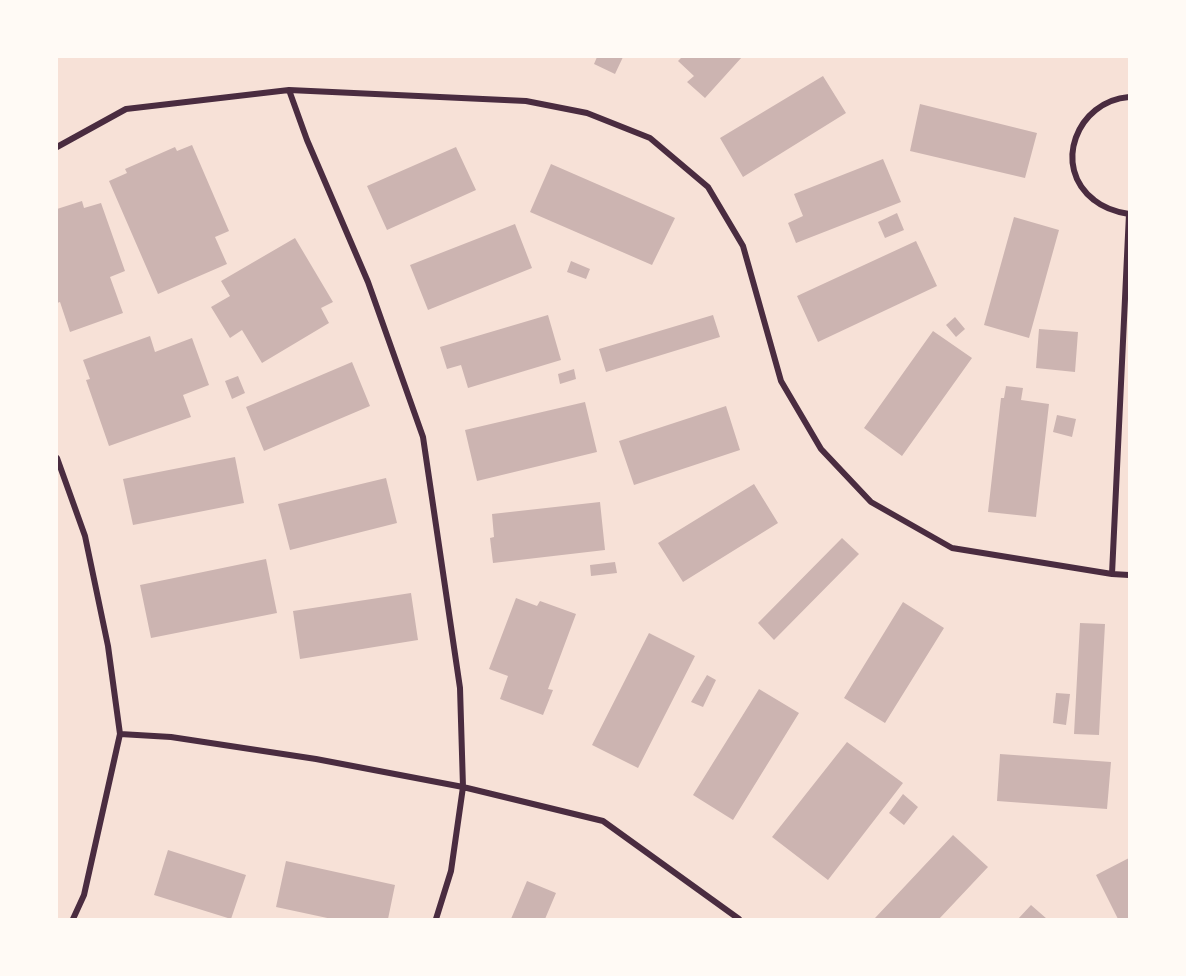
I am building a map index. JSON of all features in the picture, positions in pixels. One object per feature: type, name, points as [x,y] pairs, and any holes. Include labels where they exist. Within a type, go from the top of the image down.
[{"type":"street","points":[[57,147],[126,109],[288,90],[526,101],[588,113],[650,138],[708,187],[743,246],[781,381],[821,449],[871,501],[952,548],[1129,575]]},
{"type":"street","points":[[288,90],[368,282],[423,437],[460,688],[464,787],[451,871],[436,919]]},
{"type":"street","points":[[1112,574],[1129,214],[1109,210],[1093,200],[1080,184],[1074,166],[1073,147],[1079,128],[1091,112],[1108,101],[1129,97]]},
{"type":"street","points":[[57,458],[85,536],[108,646],[120,734],[84,895],[73,919]]},
{"type":"street","points":[[120,734],[171,737],[316,759],[464,787],[603,821],[739,919]]},
{"type":"building","points":[[597,57],[623,57],[615,74],[594,64]]},
{"type":"building","points":[[682,57],[742,57],[705,98],[687,82],[694,76],[678,61]]},
{"type":"building","points":[[823,76],[846,113],[743,177],[720,138]]},
{"type":"building","points":[[920,104],[1037,133],[1025,178],[910,151]]},
{"type":"building","points":[[192,145],[229,231],[215,237],[227,264],[158,294],[109,181],[127,173],[125,169],[175,147],[177,151]]},
{"type":"building","points":[[456,147],[476,190],[387,230],[367,186]]},
{"type":"building","points":[[883,159],[901,202],[796,243],[788,223],[803,216],[794,194]]},
{"type":"building","points":[[551,164],[675,218],[652,265],[530,212]]},
{"type":"building","points":[[82,201],[84,208],[101,203],[125,271],[110,277],[123,313],[70,332],[60,302],[57,303],[57,209]]},
{"type":"building","points":[[897,213],[904,230],[885,238],[878,222]]},
{"type":"building","points":[[1014,217],[1059,230],[1029,338],[984,325]]},
{"type":"building","points":[[515,224],[532,268],[428,310],[410,265]]},
{"type":"building","points":[[295,238],[333,302],[321,308],[329,323],[262,363],[242,330],[230,338],[211,307],[230,296],[221,281]]},
{"type":"building","points":[[916,241],[937,286],[818,342],[797,296]]},
{"type":"building","points":[[571,261],[590,269],[586,279],[567,272]]},
{"type":"building","points":[[548,315],[561,360],[468,388],[461,365],[447,369],[440,347]]},
{"type":"building","points":[[713,315],[720,337],[606,372],[599,349]]},
{"type":"building","points":[[955,317],[965,329],[956,337],[946,325]]},
{"type":"building","points":[[1039,329],[1078,332],[1075,372],[1036,368]]},
{"type":"building","points":[[933,331],[972,358],[902,456],[864,428]]},
{"type":"building","points":[[150,336],[155,352],[192,338],[209,385],[183,395],[191,417],[109,446],[86,380],[90,379],[83,360]]},
{"type":"building","points":[[352,362],[370,406],[264,451],[246,407]]},
{"type":"building","points":[[574,369],[576,379],[560,384],[558,374]]},
{"type":"building","points":[[238,376],[245,393],[232,399],[225,381]]},
{"type":"building","points":[[1006,386],[1023,388],[1021,400],[1049,404],[1036,517],[988,512],[1001,398],[1004,398]]},
{"type":"building","points":[[585,402],[597,452],[477,481],[465,430]]},
{"type":"building","points":[[726,406],[740,450],[634,485],[619,441]]},
{"type":"building","points":[[1057,415],[1076,419],[1072,437],[1053,432]]},
{"type":"building","points":[[235,457],[244,503],[133,525],[123,479]]},
{"type":"building","points":[[386,478],[397,523],[290,550],[278,504]]},
{"type":"building","points":[[754,484],[778,523],[683,582],[658,543]]},
{"type":"building","points":[[600,502],[605,550],[493,563],[490,538],[494,537],[492,514]]},
{"type":"building","points":[[842,538],[859,554],[774,640],[758,623]]},
{"type":"building","points":[[266,559],[277,613],[151,638],[140,585]]},
{"type":"building","points":[[615,562],[617,573],[591,576],[590,565]]},
{"type":"building","points":[[411,593],[418,640],[300,659],[293,611]]},
{"type":"building","points":[[516,598],[537,606],[540,601],[576,614],[548,689],[553,690],[543,715],[500,699],[508,676],[489,669]]},
{"type":"building","points":[[903,602],[944,628],[885,723],[844,698]]},
{"type":"building","points":[[1080,623],[1105,624],[1099,735],[1074,734]]},
{"type":"building","points":[[649,633],[695,656],[638,768],[592,745]]},
{"type":"building","points":[[707,675],[716,680],[703,707],[691,702]]},
{"type":"building","points":[[759,689],[799,713],[733,820],[693,795]]},
{"type":"building","points":[[1056,693],[1070,694],[1066,725],[1053,723]]},
{"type":"building","points":[[847,742],[903,783],[828,880],[772,837]]},
{"type":"building","points":[[1000,754],[1111,762],[1107,809],[997,801]]},
{"type":"building","points":[[903,794],[918,807],[904,825],[889,813]]},
{"type":"building","points":[[953,835],[988,867],[939,919],[876,919],[875,918]]},
{"type":"building","points":[[168,850],[246,875],[231,919],[154,895]]},
{"type":"building","points":[[1129,858],[1129,919],[1118,919],[1096,875]]},
{"type":"building","points":[[286,861],[395,885],[388,919],[332,919],[276,907]]},
{"type":"building","points":[[527,881],[556,893],[545,919],[511,919]]},
{"type":"building","points":[[1031,905],[1047,919],[1018,919]]}]
